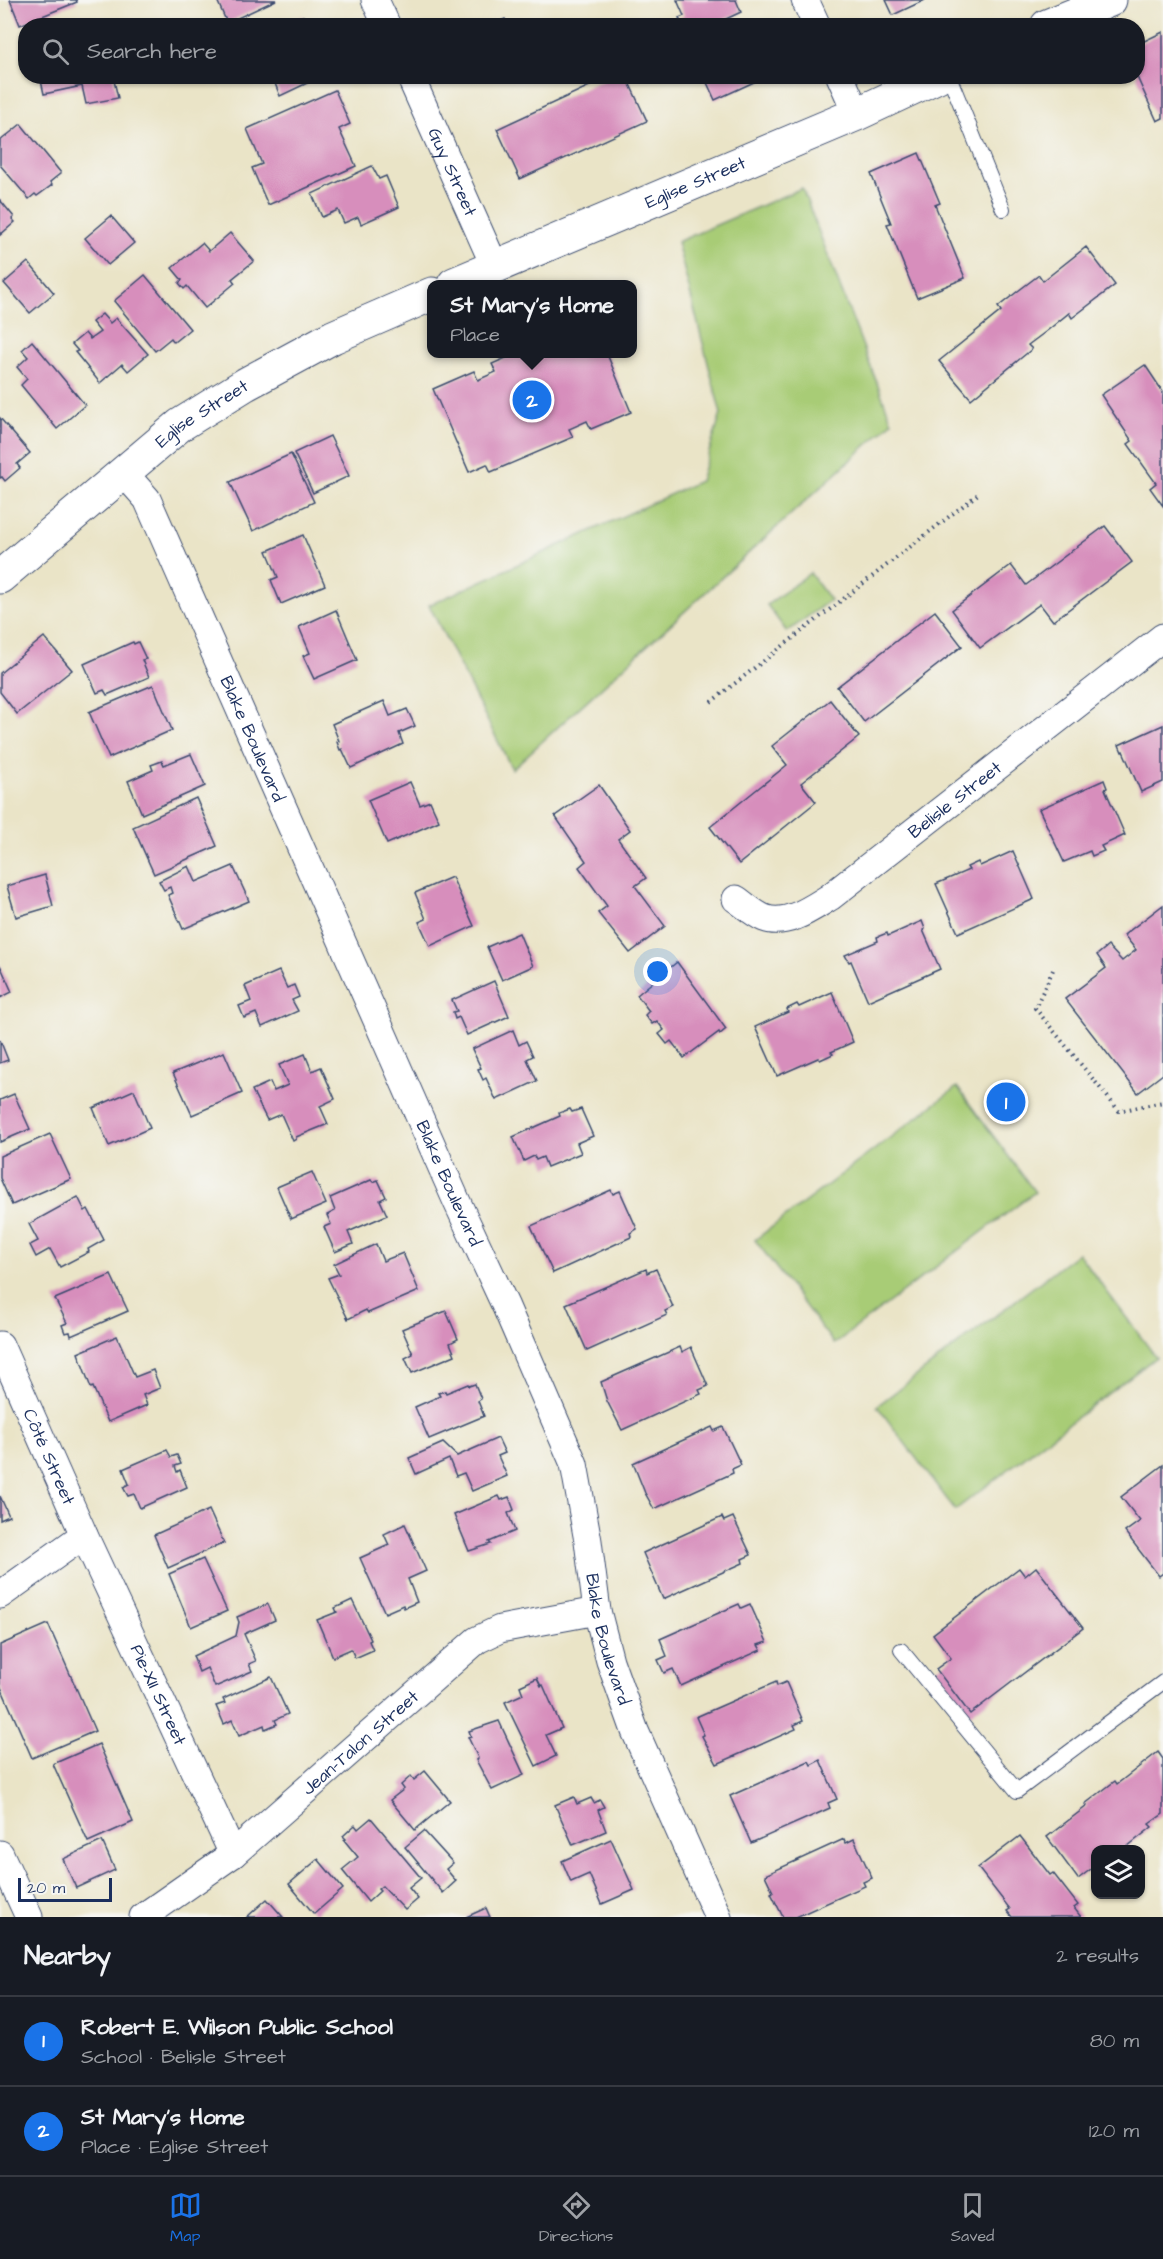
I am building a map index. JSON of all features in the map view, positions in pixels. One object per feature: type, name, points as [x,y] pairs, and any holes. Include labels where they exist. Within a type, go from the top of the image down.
[{"type":"street","points":[[375,0],[383,18]]},
{"type":"street","points":[[805,0],[813,18]]},
{"type":"street","points":[[1066,18],[1110,0]]},
{"type":"street","name":"Guy Street","points":[[414,84],[495,267]]},
{"type":"street","points":[[843,84],[856,114]]},
{"type":"street","name":"Eglise Street","points":[[465,280],[856,114],[921,84]]},
{"type":"street","name":"Eglise Street","points":[[0,577],[180,425],[246,384],[333,338],[427,296]]},
{"type":"street","name":"Blake Boulevard","points":[[123,472],[147,499],[574,1464],[597,1611],[610,1661],[635,1731],[718,1917]]},
{"type":"street","name":"Belisle Street","points":[[736,899],[763,918],[778,921],[808,910],[830,897],[1163,637]]},
{"type":"street","name":"Côté Street","points":[[0,1345],[84,1535]]},
{"type":"street","points":[[0,1595],[84,1535]]},
{"type":"street","name":"Pie-XII Street","points":[[84,1535],[233,1854]]},
{"type":"street","name":"Jean-Talon Street","points":[[143,1917],[233,1854],[477,1640],[500,1629],[597,1611]]},
{"type":"street","points":[[0,1854],[29,1917]]},
{"type":"lane","points":[[952,84],[1003,209]]},
{"type":"lane","points":[[901,1650],[1017,1791],[1163,1682]]},
{"type":"path","points":[[711,702],[978,494]]},
{"type":"path","points":[[1053,970],[1035,1008],[1119,1111],[1163,1102]]},
{"type":"green space","points":[[802,188],[892,422],[512,769],[429,605],[700,481],[721,414],[677,242]]},
{"type":"green space","points":[[810,573],[830,600],[787,632],[767,605]]},
{"type":"green space","points":[[957,1087],[1035,1192],[834,1344],[755,1240]]},
{"type":"green space","points":[[1078,1253],[1156,1357],[955,1510],[877,1406]]},
{"type":"building","points":[[10,0],[76,0],[77,2],[37,18],[18,18],[18,20]]},
{"type":"building","points":[[217,0],[276,0],[238,18],[225,18]]},
{"type":"building","points":[[677,0],[736,0],[741,12],[728,18],[679,18],[684,16]]},
{"type":"building","points":[[886,0],[925,0],[893,15]]},
{"type":"building","points":[[1163,32],[1163,118],[1157,121],[1140,84],[1145,84],[1145,41]]},
{"type":"building","points":[[42,84],[115,84],[118,98],[86,104],[82,86],[44,94]]},
{"type":"building","points":[[275,84],[305,84],[280,96]]},
{"type":"building","points":[[594,84],[630,84],[647,121],[520,179],[497,129]]},
{"type":"building","points":[[708,84],[750,84],[715,100]]},
{"type":"building","points":[[335,90],[350,124],[339,129],[356,166],[268,205],[252,168],[262,164],[247,129]]},
{"type":"building","points":[[21,124],[61,173],[50,182],[52,185],[29,199],[0,165],[0,141]]},
{"type":"building","points":[[919,153],[940,203],[935,205],[965,278],[917,298],[887,224],[891,223],[871,174]]},
{"type":"building","points":[[372,166],[379,179],[386,176],[399,207],[361,224],[358,217],[344,223],[338,210],[322,217],[312,194]]},
{"type":"building","points":[[0,200],[14,217],[12,219],[15,222],[0,235]]},
{"type":"building","points":[[111,216],[134,243],[108,265],[85,238]]},
{"type":"building","points":[[230,233],[254,261],[232,279],[235,283],[205,308],[187,286],[184,289],[179,283],[182,280],[172,268],[202,243],[209,251]]},
{"type":"building","points":[[1086,247],[1115,285],[1072,318],[1069,313],[1028,345],[1032,349],[971,399],[939,361],[1001,311],[998,307],[1018,291],[1039,275],[1043,281]]},
{"type":"building","points":[[28,262],[54,293],[30,313],[4,283]]},
{"type":"building","points":[[145,275],[190,329],[174,342],[171,338],[155,351],[114,301]]},
{"type":"building","points":[[102,314],[110,323],[116,318],[148,354],[128,371],[122,364],[100,383],[75,352],[78,351],[72,344],[85,333],[90,339],[100,332],[92,322]]},
{"type":"building","points":[[32,341],[85,405],[57,429],[21,385],[27,379],[17,367],[28,357],[22,350]]},
{"type":"building","points":[[506,358],[609,358],[631,412],[591,429],[587,421],[569,429],[573,437],[491,472],[487,464],[469,472],[433,389],[474,371],[478,380],[496,372],[492,364]]},
{"type":"building","points":[[1145,365],[1163,392],[1163,506],[1150,488],[1156,483],[1128,444],[1132,441],[1101,395]]},
{"type":"building","points":[[0,418],[30,453],[17,464],[20,468],[5,481],[2,477],[0,478]]},
{"type":"building","points":[[330,436],[349,476],[313,493],[294,453]]},
{"type":"building","points":[[291,454],[314,502],[253,531],[230,482]]},
{"type":"building","points":[[1105,526],[1132,562],[1053,621],[1040,604],[980,648],[952,610],[1011,565],[1026,585]]},
{"type":"building","points":[[303,535],[325,585],[281,604],[271,580],[278,577],[267,551]]},
{"type":"building","points":[[336,610],[357,660],[314,679],[303,656],[310,653],[299,627]]},
{"type":"building","points":[[935,611],[962,646],[864,722],[837,687]]},
{"type":"building","points":[[44,637],[72,670],[17,714],[0,692],[0,673]]},
{"type":"building","points":[[133,642],[134,644],[138,642],[146,659],[142,660],[149,677],[107,695],[104,690],[97,693],[84,664]]},
{"type":"building","points":[[153,685],[172,730],[109,758],[89,712]]},
{"type":"building","points":[[830,700],[859,737],[801,783],[816,802],[739,864],[710,827],[787,765],[772,746]]},
{"type":"building","points":[[384,701],[390,716],[407,709],[415,726],[399,733],[403,744],[351,768],[342,749],[340,750],[332,724]]},
{"type":"building","points":[[1163,725],[1163,782],[1141,792],[1119,745]]},
{"type":"building","points":[[191,754],[205,786],[142,814],[128,781],[153,770],[151,765],[162,761],[164,765]]},
{"type":"building","points":[[1104,780],[1107,788],[1105,789],[1125,835],[1101,846],[1104,851],[1092,856],[1090,851],[1064,862],[1039,809]]},
{"type":"building","points":[[410,782],[420,805],[430,801],[439,821],[387,844],[368,800]]},
{"type":"building","points":[[599,785],[630,830],[618,839],[646,878],[635,886],[665,926],[630,953],[598,913],[607,906],[579,867],[586,861],[555,816]]},
{"type":"building","points":[[196,798],[217,846],[154,874],[133,827]]},
{"type":"building","points":[[1013,851],[1034,899],[958,933],[936,884],[969,870],[967,867],[978,862],[980,866]]},
{"type":"building","points":[[189,866],[196,882],[233,866],[249,901],[183,929],[168,895],[172,893],[170,887],[164,890],[159,881]]},
{"type":"building","points":[[45,875],[53,906],[16,917],[7,886]]},
{"type":"building","points":[[452,877],[474,926],[430,946],[419,922],[426,919],[415,893]]},
{"type":"building","points":[[1163,905],[1163,1074],[1138,1093],[1065,999],[1106,968],[1097,955],[1108,946],[1122,961],[1136,950],[1124,935]]},
{"type":"building","points":[[922,921],[925,929],[923,930],[940,969],[868,1001],[851,961],[849,962],[845,955],[878,941],[877,937],[887,933],[888,936]]},
{"type":"building","points":[[519,933],[533,966],[502,980],[487,947]]},
{"type":"building","points":[[677,962],[726,1029],[684,1058],[671,1041],[667,1044],[659,1034],[664,1030],[657,1021],[652,1024],[645,1015],[649,1011],[637,995]]},
{"type":"building","points":[[0,965],[12,992],[0,998]]},
{"type":"building","points":[[279,971],[287,988],[294,985],[299,997],[292,1000],[298,1011],[262,1027],[256,1013],[244,1018],[239,1006],[251,1001],[245,986]]},
{"type":"building","points":[[494,981],[509,1016],[467,1035],[459,1017],[455,1019],[453,1012],[457,1011],[452,1000]]},
{"type":"building","points":[[832,992],[853,1042],[820,1060],[818,1058],[777,1076],[755,1027],[788,1012],[787,1009],[797,1004],[799,1007]]},
{"type":"building","points":[[513,1030],[519,1045],[526,1041],[533,1056],[527,1059],[537,1081],[496,1100],[486,1078],[483,1080],[478,1069],[481,1068],[472,1049]]},
{"type":"building","points":[[0,1040],[8,1060],[0,1063]]},
{"type":"building","points":[[224,1052],[242,1093],[192,1115],[173,1073]]},
{"type":"building","points":[[305,1054],[312,1071],[321,1067],[335,1099],[320,1106],[328,1124],[296,1137],[293,1141],[281,1114],[267,1120],[252,1090],[270,1082],[274,1091],[288,1085],[279,1065]]},
{"type":"building","points":[[134,1090],[150,1128],[109,1146],[93,1108]]},
{"type":"building","points":[[14,1094],[30,1129],[0,1142],[0,1100]]},
{"type":"building","points":[[570,1109],[572,1112],[581,1109],[593,1136],[577,1143],[581,1153],[547,1167],[543,1157],[536,1160],[534,1156],[524,1161],[513,1137],[560,1116],[559,1113]]},
{"type":"building","points":[[50,1134],[71,1179],[12,1205],[0,1178],[0,1156]]},
{"type":"building","points":[[312,1172],[326,1204],[291,1219],[277,1187]]},
{"type":"building","points":[[371,1180],[373,1182],[378,1180],[386,1197],[380,1200],[387,1215],[348,1232],[353,1244],[335,1252],[324,1227],[331,1224],[327,1215],[335,1211],[330,1198]]},
{"type":"building","points":[[611,1190],[613,1194],[620,1191],[637,1229],[630,1233],[631,1237],[553,1273],[531,1226]]},
{"type":"building","points":[[78,1197],[85,1211],[88,1209],[104,1240],[88,1249],[89,1252],[60,1267],[50,1249],[36,1257],[30,1245],[38,1241],[29,1224]]},
{"type":"building","points":[[376,1244],[383,1261],[403,1253],[419,1291],[348,1319],[328,1278],[339,1274],[334,1264]]},
{"type":"building","points":[[646,1269],[647,1273],[656,1269],[673,1307],[665,1311],[667,1315],[587,1351],[566,1304]]},
{"type":"building","points":[[111,1275],[128,1311],[71,1336],[70,1332],[65,1333],[62,1325],[67,1323],[55,1299]]},
{"type":"building","points":[[446,1311],[458,1339],[450,1343],[455,1355],[412,1373],[405,1358],[413,1354],[402,1329]]},
{"type":"building","points":[[117,1336],[135,1377],[153,1370],[160,1388],[143,1395],[147,1405],[108,1422],[93,1387],[91,1388],[78,1353]]},
{"type":"building","points":[[680,1347],[682,1352],[691,1347],[708,1386],[699,1390],[701,1394],[622,1430],[607,1401],[601,1382]]},
{"type":"building","points":[[468,1384],[469,1386],[475,1384],[484,1416],[429,1439],[415,1407],[440,1396],[438,1393],[445,1391],[446,1393]]},
{"type":"building","points":[[712,1427],[714,1431],[723,1427],[741,1465],[732,1469],[733,1473],[654,1509],[633,1463]]},
{"type":"building","points":[[498,1438],[505,1453],[498,1456],[507,1476],[472,1491],[464,1473],[456,1476],[449,1459],[416,1474],[409,1458],[443,1443],[457,1456]]},
{"type":"building","points":[[167,1450],[171,1457],[177,1455],[181,1464],[175,1466],[177,1472],[180,1470],[187,1487],[140,1508],[134,1494],[128,1496],[123,1487],[129,1484],[123,1469]]},
{"type":"building","points":[[1163,1465],[1163,1573],[1159,1576],[1125,1532],[1140,1521],[1121,1497]]},
{"type":"building","points":[[0,1496],[9,1516],[0,1520]]},
{"type":"building","points":[[499,1496],[501,1500],[509,1497],[514,1510],[508,1513],[515,1531],[489,1542],[491,1544],[469,1551],[454,1515]]},
{"type":"building","points":[[209,1510],[224,1543],[168,1568],[154,1535]]},
{"type":"building","points":[[722,1517],[724,1521],[733,1517],[751,1555],[742,1559],[743,1563],[663,1599],[643,1553]]},
{"type":"building","points":[[405,1524],[426,1571],[408,1579],[417,1602],[385,1613],[360,1558],[389,1545],[384,1534]]},
{"type":"building","points":[[203,1559],[227,1611],[191,1627],[169,1574]]},
{"type":"building","points":[[1036,1567],[1083,1628],[970,1714],[936,1669],[951,1658],[933,1634],[1019,1568],[1025,1576]]},
{"type":"building","points":[[352,1600],[371,1640],[369,1641],[373,1650],[355,1658],[351,1649],[333,1657],[317,1620],[337,1612],[335,1608]]},
{"type":"building","points":[[268,1604],[275,1620],[244,1634],[256,1661],[249,1664],[252,1671],[215,1687],[207,1668],[199,1672],[193,1656],[236,1636],[239,1622],[237,1617]]},
{"type":"building","points":[[739,1604],[741,1608],[750,1604],[767,1642],[758,1645],[761,1650],[681,1686],[673,1669],[664,1673],[658,1660],[667,1656],[660,1639]]},
{"type":"building","points":[[48,1624],[95,1731],[32,1758],[0,1685],[0,1645]]},
{"type":"building","points":[[271,1677],[288,1714],[275,1720],[277,1724],[265,1729],[264,1725],[239,1736],[232,1720],[224,1724],[216,1706],[225,1703],[223,1699]]},
{"type":"building","points":[[537,1678],[541,1686],[543,1685],[562,1728],[546,1735],[556,1756],[536,1766],[505,1702],[523,1694],[520,1686]]},
{"type":"building","points":[[776,1682],[777,1686],[786,1682],[803,1721],[794,1725],[796,1729],[717,1764],[702,1736],[704,1735],[696,1717]]},
{"type":"building","points":[[499,1721],[524,1775],[492,1790],[476,1760],[478,1758],[468,1737],[471,1736],[469,1731]]},
{"type":"building","points":[[99,1744],[133,1822],[88,1842],[53,1764]]},
{"type":"building","points":[[1158,1752],[1163,1759],[1163,1814],[1149,1824],[1152,1827],[1129,1845],[1091,1845],[1091,1869],[1078,1879],[1047,1837],[1115,1781],[1117,1784]]},
{"type":"building","points":[[820,1760],[837,1799],[828,1803],[830,1808],[751,1843],[730,1796],[809,1761],[811,1765]]},
{"type":"building","points":[[425,1771],[450,1801],[415,1830],[390,1800],[404,1789],[401,1785],[411,1776],[414,1780]]},
{"type":"building","points":[[574,1797],[577,1804],[591,1798],[594,1803],[600,1800],[604,1807],[598,1810],[606,1831],[573,1845],[555,1805]]},
{"type":"building","points":[[371,1818],[421,1878],[409,1888],[418,1899],[405,1910],[382,1886],[368,1902],[342,1870],[358,1857],[343,1836],[355,1825],[358,1829]]},
{"type":"building","points":[[424,1831],[453,1863],[446,1869],[456,1881],[443,1893],[405,1847]]},
{"type":"building","points":[[1020,1836],[1050,1875],[1053,1873],[1078,1905],[1074,1908],[1081,1917],[1012,1917],[1007,1911],[1010,1909],[978,1868]]},
{"type":"building","points":[[611,1839],[634,1890],[602,1904],[589,1874],[571,1882],[562,1861]]},
{"type":"building","points":[[844,1839],[846,1843],[854,1839],[872,1878],[863,1882],[865,1886],[796,1917],[783,1917],[765,1875]]},
{"type":"building","points":[[102,1841],[115,1870],[76,1888],[63,1859]]},
{"type":"building","points":[[318,1859],[343,1889],[314,1914],[289,1884]]},
{"type":"building","points":[[267,1899],[283,1917],[247,1917]]},
{"type":"building","points":[[486,1908],[490,1917],[466,1917]]},
{"type":"place","name":"St Mary's Home","points":[[532,400]]},
{"type":"place","name":"Robert E. Wilson Public School","points":[[1006,1102]]}]
